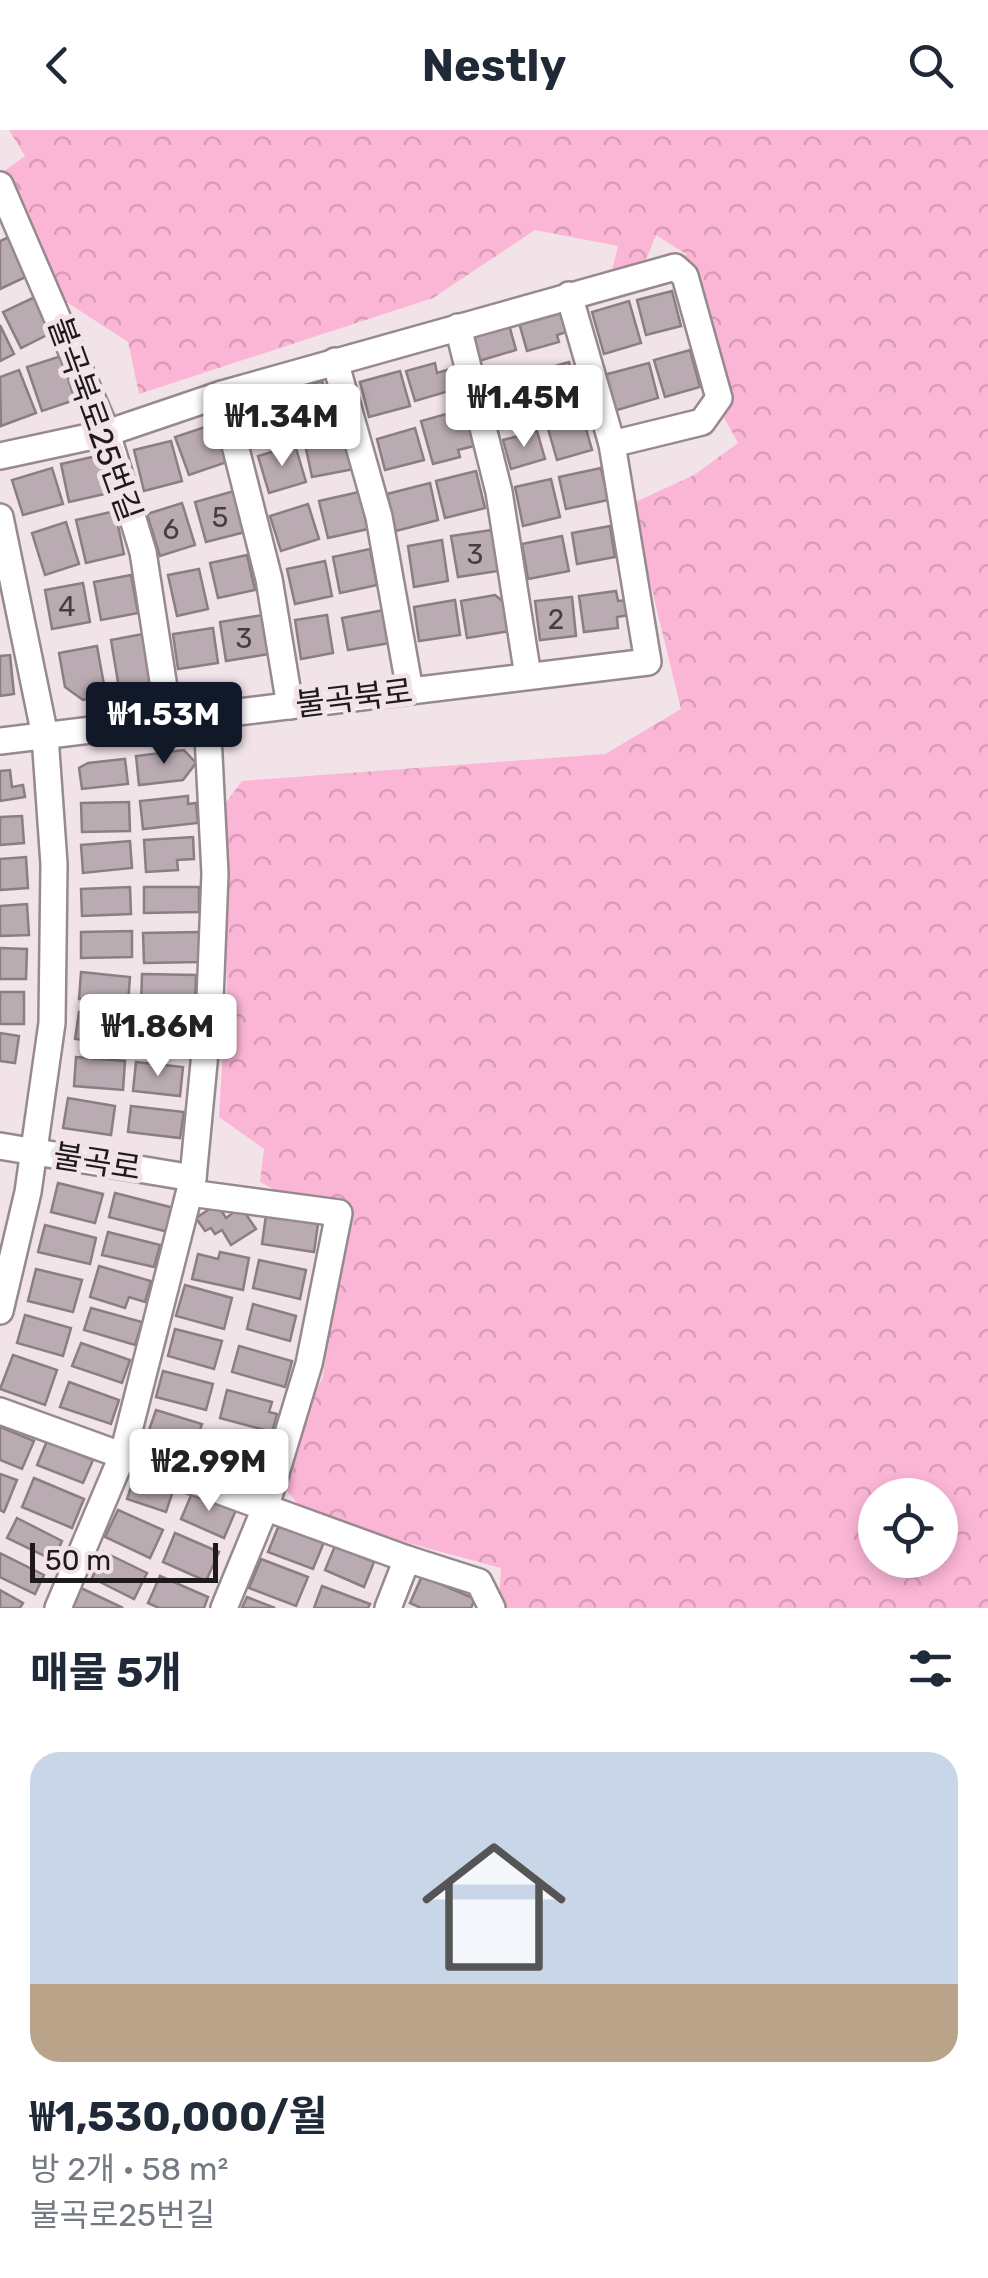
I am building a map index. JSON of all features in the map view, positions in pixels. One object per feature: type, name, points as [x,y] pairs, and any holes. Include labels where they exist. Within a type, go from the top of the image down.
[{"type":"street","name":"불곡북로25번길","points":[[0,185],[107,433],[143,552],[169,720]]},
{"type":"street","points":[[0,456],[107,433],[336,360],[458,327],[569,295],[676,266],[685,276],[719,398],[702,422],[612,444],[569,295]]},
{"type":"street","points":[[458,327],[499,492],[528,676]]},
{"type":"street","points":[[336,360],[379,517],[410,691]]},
{"type":"street","points":[[222,394],[269,579],[290,706]]},
{"type":"street","name":"불곡북로","points":[[0,741],[648,662],[612,444]]},
{"type":"street","points":[[0,518],[44,736],[54,864],[52,1023],[28,1192],[0,1311]]},
{"type":"street","points":[[58,1608],[122,1454],[192,1185],[210,1000],[214,892],[207,716]]},
{"type":"street","name":"불곡로","points":[[0,1146],[339,1213],[309,1364],[266,1506]]},
{"type":"street","points":[[0,1411],[480,1582],[492,1608]]},
{"type":"street","points":[[224,1608],[266,1506]]},
{"type":"street","points":[[388,1608],[407,1558]]},
{"type":"green space","points":[[9,130],[988,130],[988,1608],[502,1608],[501,1568],[308,1516],[274,1476],[323,1377],[336,1265],[326,1217],[260,1182],[264,1149],[219,1117],[227,989],[222,808],[242,781],[605,754],[681,709],[631,504],[694,475],[738,443],[694,363],[676,293],[686,254],[656,235],[640,275],[612,270],[618,246],[535,230],[433,298],[139,394],[128,342],[65,301],[0,188],[0,174],[25,156]]},
{"type":"building","points":[[11,236],[30,275],[0,289],[0,241]]},
{"type":"building","points":[[672,291],[681,326],[646,335],[637,300]]},
{"type":"building","points":[[35,297],[53,332],[21,348],[3,312]]},
{"type":"building","points":[[629,301],[641,343],[604,354],[592,312]]},
{"type":"building","points":[[561,307],[567,332],[557,335],[559,342],[527,351],[518,319]]},
{"type":"building","points":[[508,321],[516,350],[479,361],[470,331]]},
{"type":"building","points":[[0,325],[14,354],[0,361]]},
{"type":"building","points":[[690,350],[700,387],[665,397],[654,360]]},
{"type":"building","points":[[61,356],[75,400],[42,411],[27,367]]},
{"type":"building","points":[[569,362],[578,396],[542,406],[533,372]]},
{"type":"building","points":[[435,363],[437,373],[450,369],[456,389],[415,401],[406,371]]},
{"type":"building","points":[[649,363],[658,398],[614,411],[604,375]]},
{"type":"building","points":[[19,370],[36,413],[1,426],[0,377]]},
{"type":"building","points":[[400,371],[410,406],[369,417],[360,382]]},
{"type":"building","points":[[522,374],[531,408],[495,418],[486,385]]},
{"type":"building","points":[[322,381],[334,419],[298,429],[287,391]]},
{"type":"building","points":[[279,390],[291,426],[250,440],[238,404]]},
{"type":"building","points":[[464,409],[474,446],[458,450],[460,457],[433,464],[421,421]]},
{"type":"building","points":[[582,415],[592,450],[557,460],[547,425]]},
{"type":"building","points":[[205,427],[213,448],[224,444],[230,461],[189,475],[175,437]]},
{"type":"building","points":[[415,428],[424,460],[385,470],[377,439]]},
{"type":"building","points":[[537,431],[545,459],[511,469],[503,440]]},
{"type":"building","points":[[347,436],[354,469],[312,477],[305,444]]},
{"type":"building","points":[[171,441],[182,481],[144,491],[134,450]]},
{"type":"building","points":[[295,445],[306,482],[269,493],[258,456]]},
{"type":"building","points":[[101,455],[109,493],[69,502],[61,464]]},
{"type":"building","points":[[52,468],[63,504],[23,515],[12,480]]},
{"type":"building","points":[[601,468],[608,500],[566,509],[559,477]]},
{"type":"building","points":[[476,471],[485,508],[445,518],[436,481]]},
{"type":"building","points":[[551,479],[560,517],[523,526],[515,487]]},
{"type":"building","points":[[430,483],[438,520],[396,531],[387,494]]},
{"type":"building","points":[[234,491],[245,532],[206,542],[195,502]]},
{"type":"building","points":[[359,492],[368,529],[328,538],[319,501]]},
{"type":"building","points":[[182,503],[195,545],[160,556],[147,514]]},
{"type":"building","points":[[308,504],[319,539],[281,551],[270,516]]},
{"type":"building","points":[[115,511],[124,554],[86,563],[76,520]]},
{"type":"building","points":[[66,522],[79,564],[45,575],[32,533]]},
{"type":"building","points":[[610,526],[615,557],[577,564],[572,533]]},
{"type":"building","points":[[492,530],[498,571],[458,577],[451,536]]},
{"type":"building","points":[[562,536],[569,571],[528,579],[522,544]]},
{"type":"building","points":[[442,540],[448,581],[414,587],[408,546]]},
{"type":"building","points":[[370,549],[377,585],[340,593],[333,557]]},
{"type":"building","points":[[247,555],[255,590],[218,598],[210,563]]},
{"type":"building","points":[[325,561],[332,596],[295,604],[287,569]]},
{"type":"building","points":[[199,569],[208,609],[177,616],[168,575]]},
{"type":"building","points":[[131,575],[138,613],[101,620],[94,582]]},
{"type":"building","points":[[83,583],[90,622],[52,629],[45,590]]},
{"type":"building","points":[[616,591],[618,601],[628,600],[630,615],[617,617],[618,628],[584,632],[579,596]]},
{"type":"building","points":[[495,595],[505,603],[510,631],[467,638],[461,601]]},
{"type":"building","points":[[572,597],[576,636],[540,640],[535,601]]},
{"type":"building","points":[[455,600],[460,635],[419,641],[414,607]]},
{"type":"building","points":[[384,610],[390,643],[348,650],[342,618]]},
{"type":"building","points":[[263,615],[269,654],[226,661],[220,622]]},
{"type":"building","points":[[327,615],[333,653],[301,659],[295,620]]},
{"type":"building","points":[[213,628],[218,663],[178,669],[173,634]]},
{"type":"building","points":[[143,634],[150,682],[142,690],[120,694],[111,640]]},
{"type":"building","points":[[97,646],[106,696],[83,700],[65,687],[59,653]]},
{"type":"building","points":[[10,655],[14,694],[0,696],[0,656]]},
{"type":"building","points":[[184,750],[196,763],[183,780],[139,785],[136,756]]},
{"type":"building","points":[[125,759],[128,784],[82,789],[79,768],[88,763]]},
{"type":"building","points":[[10,770],[12,787],[23,785],[25,797],[0,801],[0,771]]},
{"type":"building","points":[[188,796],[188,804],[196,803],[198,823],[143,829],[140,801]]},
{"type":"building","points":[[129,802],[130,831],[82,832],[81,803]]},
{"type":"building","points":[[22,816],[24,843],[0,845],[0,817]]},
{"type":"building","points":[[193,837],[194,859],[177,860],[178,870],[146,872],[144,840]]},
{"type":"building","points":[[130,841],[132,868],[83,873],[81,845]]},
{"type":"building","points":[[26,857],[28,888],[0,890],[0,859]]},
{"type":"building","points":[[130,887],[131,914],[82,916],[81,889]]},
{"type":"building","points":[[144,887],[199,887],[199,912],[144,913]]},
{"type":"building","points":[[27,904],[29,935],[0,936],[0,906]]},
{"type":"building","points":[[132,931],[132,957],[81,958],[81,932]]},
{"type":"building","points":[[199,932],[200,962],[144,963],[143,933]]},
{"type":"building","points":[[0,948],[27,949],[26,979],[0,979]]},
{"type":"building","points":[[81,972],[130,977],[128,1003],[79,999]]},
{"type":"building","points":[[142,974],[196,975],[195,1008],[141,1007]]},
{"type":"building","points":[[0,992],[24,992],[24,1024],[0,1024]]},
{"type":"building","points":[[79,1012],[127,1018],[124,1045],[75,1039]]},
{"type":"building","points":[[141,1017],[192,1022],[189,1053],[138,1048]]},
{"type":"building","points":[[0,1033],[19,1036],[15,1063],[0,1061]]},
{"type":"building","points":[[76,1057],[125,1061],[123,1090],[74,1086]]},
{"type":"building","points":[[136,1062],[183,1067],[180,1096],[133,1091]]},
{"type":"building","points":[[68,1098],[115,1106],[111,1135],[63,1128]]},
{"type":"building","points":[[131,1106],[184,1112],[180,1138],[128,1132]]},
{"type":"building","points":[[58,1183],[103,1194],[95,1223],[51,1212]]},
{"type":"building","points":[[115,1193],[174,1208],[168,1232],[109,1217]]},
{"type":"building","points":[[217,1204],[226,1218],[241,1207],[256,1229],[231,1245],[222,1230],[215,1234],[211,1228],[205,1231],[196,1218]]},
{"type":"building","points":[[266,1215],[318,1224],[314,1252],[262,1244]]},
{"type":"building","points":[[45,1225],[96,1238],[90,1264],[38,1252]]},
{"type":"building","points":[[108,1232],[160,1245],[154,1267],[102,1255]]},
{"type":"building","points":[[220,1252],[249,1258],[243,1290],[192,1279],[198,1254],[218,1259]]},
{"type":"building","points":[[259,1260],[306,1270],[300,1299],[253,1288]]},
{"type":"building","points":[[99,1266],[151,1281],[145,1302],[129,1297],[125,1308],[90,1297]]},
{"type":"building","points":[[36,1269],[82,1280],[73,1312],[28,1301]]},
{"type":"building","points":[[185,1285],[232,1298],[224,1329],[176,1316]]},
{"type":"building","points":[[253,1304],[296,1316],[290,1341],[247,1329]]},
{"type":"building","points":[[91,1308],[142,1322],[135,1345],[84,1330]]},
{"type":"building","points":[[25,1315],[71,1328],[63,1356],[17,1343]]},
{"type":"building","points":[[175,1329],[222,1341],[214,1369],[168,1356]]},
{"type":"building","points":[[81,1343],[130,1360],[122,1383],[72,1366]]},
{"type":"building","points":[[239,1346],[292,1361],[285,1387],[232,1372]]},
{"type":"building","points":[[13,1355],[57,1370],[45,1405],[0,1389]]},
{"type":"building","points":[[163,1371],[213,1384],[206,1410],[156,1397]]},
{"type":"building","points":[[69,1382],[119,1400],[111,1424],[60,1407]]},
{"type":"building","points":[[227,1390],[272,1402],[269,1412],[277,1414],[272,1432],[220,1418]]},
{"type":"building","points":[[156,1410],[202,1424],[193,1451],[147,1436]]},
{"type":"building","points":[[0,1427],[34,1441],[22,1469],[0,1460]]},
{"type":"building","points":[[214,1431],[256,1448],[243,1481],[200,1464]]},
{"type":"building","points":[[47,1441],[93,1460],[83,1483],[37,1465]]},
{"type":"building","points":[[0,1474],[17,1480],[4,1512],[0,1510]]},
{"type":"building","points":[[135,1475],[174,1488],[166,1512],[127,1499]]},
{"type":"building","points":[[34,1478],[84,1499],[72,1528],[22,1507]]},
{"type":"building","points":[[193,1491],[236,1510],[224,1538],[181,1519]]},
{"type":"building","points":[[118,1510],[163,1530],[150,1558],[105,1537]]},
{"type":"building","points":[[17,1518],[62,1541],[53,1560],[7,1538]]},
{"type":"building","points":[[279,1525],[324,1542],[313,1569],[268,1552]]},
{"type":"building","points":[[175,1533],[219,1552],[206,1581],[163,1562]]},
{"type":"building","points":[[335,1546],[374,1562],[364,1587],[325,1570]]},
{"type":"building","points":[[104,1552],[147,1573],[134,1599],[92,1578]]},
{"type":"building","points":[[0,1553],[44,1575],[35,1594],[0,1577]]},
{"type":"building","points":[[261,1559],[308,1577],[296,1606],[249,1588]]},
{"type":"building","points":[[160,1576],[208,1597],[204,1608],[159,1608],[148,1603]]},
{"type":"building","points":[[422,1576],[475,1599],[471,1608],[421,1608],[410,1603]]},
{"type":"building","points":[[322,1586],[370,1604],[368,1608],[314,1608]]},
{"type":"building","points":[[81,1588],[123,1608],[72,1608]]},
{"type":"building","points":[[0,1590],[23,1603],[20,1608],[0,1608]]},
{"type":"building","points":[[247,1597],[275,1608],[242,1608]]}]
